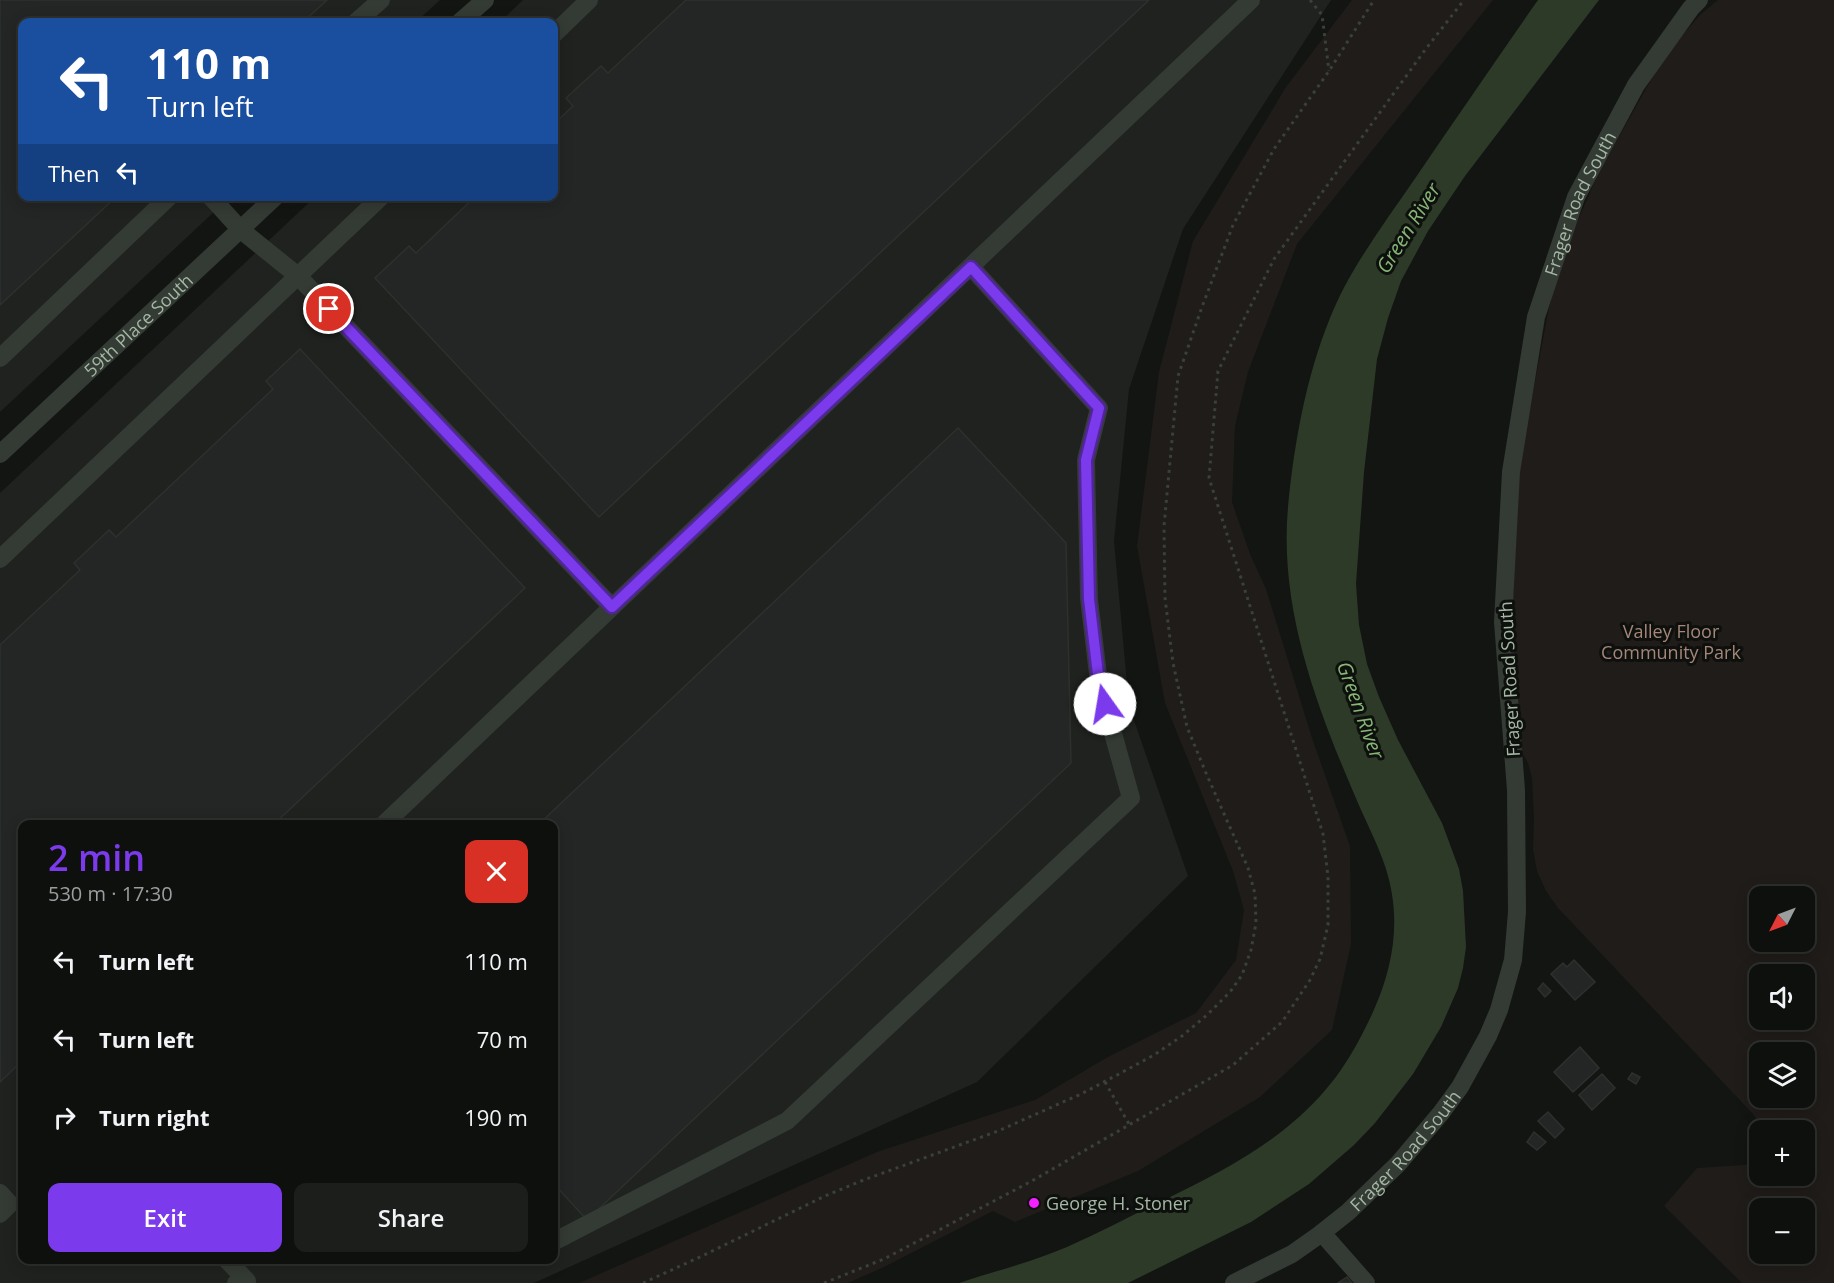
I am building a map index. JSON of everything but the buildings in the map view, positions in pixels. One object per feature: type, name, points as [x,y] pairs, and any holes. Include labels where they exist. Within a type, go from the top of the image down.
[{"type":"street","points":[[361,18],[381,0]]},
{"type":"street","points":[[465,18],[485,0]]},
{"type":"street","points":[[558,30],[589,0]]},
{"type":"street","points":[[388,820],[1251,0]]},
{"type":"street","name":"Frager Road South","points":[[1234,1283],[1292,1254],[1323,1233],[1398,1164],[1442,1113],[1460,1087],[1488,1036],[1507,985],[1513,960],[1516,920],[1516,790],[1503,622],[1511,472],[1536,317],[1576,197],[1636,85],[1699,0]]},
{"type":"street","points":[[0,358],[165,201]]},
{"type":"street","points":[[215,201],[241,230],[298,276],[612,607]]},
{"type":"street","name":"59th Place South","points":[[0,454],[271,201]]},
{"type":"street","points":[[0,559],[377,201]]},
{"type":"street","points":[[558,1239],[788,1121],[1131,798],[1099,683],[1089,599],[1086,460],[1099,408],[971,267]]},
{"type":"street","points":[[0,1193],[10,1204],[0,1214]]},
{"type":"street","points":[[1323,1233],[1366,1283]]},
{"type":"street","points":[[230,1264],[247,1281],[236,1283]]},
{"type":"path","points":[[1310,0],[1322,15],[1329,71]]},
{"type":"path","points":[[824,1283],[884,1259],[1030,1182],[1233,1065],[1282,1022],[1310,980],[1320,959],[1328,925],[1328,877],[1323,834],[1209,478],[1218,371],[1274,259],[1425,50],[1464,0]]},
{"type":"path","points":[[1104,1082],[1130,1124]]},
{"type":"shaded area","points":[[0,0],[440,0],[420,18],[18,18],[18,201],[226,201],[0,412]]},
{"type":"shaded area","points":[[523,0],[1331,0],[1183,229],[1129,389],[1114,541],[1129,706],[1188,876],[977,1082],[534,1283],[0,1283],[0,493],[311,201],[558,201],[558,18],[504,18]]},
{"type":"green space","points":[[1352,0],[1493,0],[1297,244],[1248,372],[1235,426],[1232,502],[1250,554],[1266,589],[1312,738],[1350,846],[1351,944],[1332,1030],[1260,1097],[1138,1171],[1015,1222],[993,1211],[848,1283],[579,1283],[877,1152],[1035,1100],[1106,1058],[1196,1013],[1236,960],[1244,910],[1233,871],[1165,703],[1137,546],[1159,372],[1193,241],[1286,87]]},
{"type":"green space","name":"Valley Floor Community Park","points":[[1718,0],[1834,0],[1834,1283],[1742,1283],[1664,1206],[1697,1168],[1749,1165],[1749,1186],[1815,1186],[1815,1120],[1758,1120],[1558,908],[1546,891],[1537,871],[1533,849],[1532,777],[1528,763],[1517,744],[1509,631],[1513,497],[1549,308],[1568,244],[1597,176],[1665,55],[1700,15]]},
{"type":"water","name":"Green River","points":[[1538,0],[1599,0],[1465,176],[1428,231],[1401,281],[1377,359],[1364,472],[1356,584],[1359,625],[1367,664],[1398,740],[1442,823],[1459,869],[1463,891],[1466,947],[1463,968],[1458,988],[1441,1027],[1413,1074],[1375,1123],[1354,1145],[1309,1184],[1251,1222],[1128,1283],[959,1283],[1067,1247],[1185,1190],[1251,1153],[1292,1124],[1327,1088],[1353,1052],[1373,1012],[1381,994],[1391,957],[1394,938],[1393,901],[1381,854],[1341,762],[1314,691],[1295,619],[1289,582],[1287,545],[1288,507],[1294,459],[1314,364],[1330,318],[1347,282],[1380,230]]},
{"type":"place","name":"George H. Stoner","points":[[1034,1203]]},
{"type":"route","points":[[329,309],[612,607],[971,267],[1099,408],[1086,460],[1089,599],[1099,683],[1105,704]]}]
